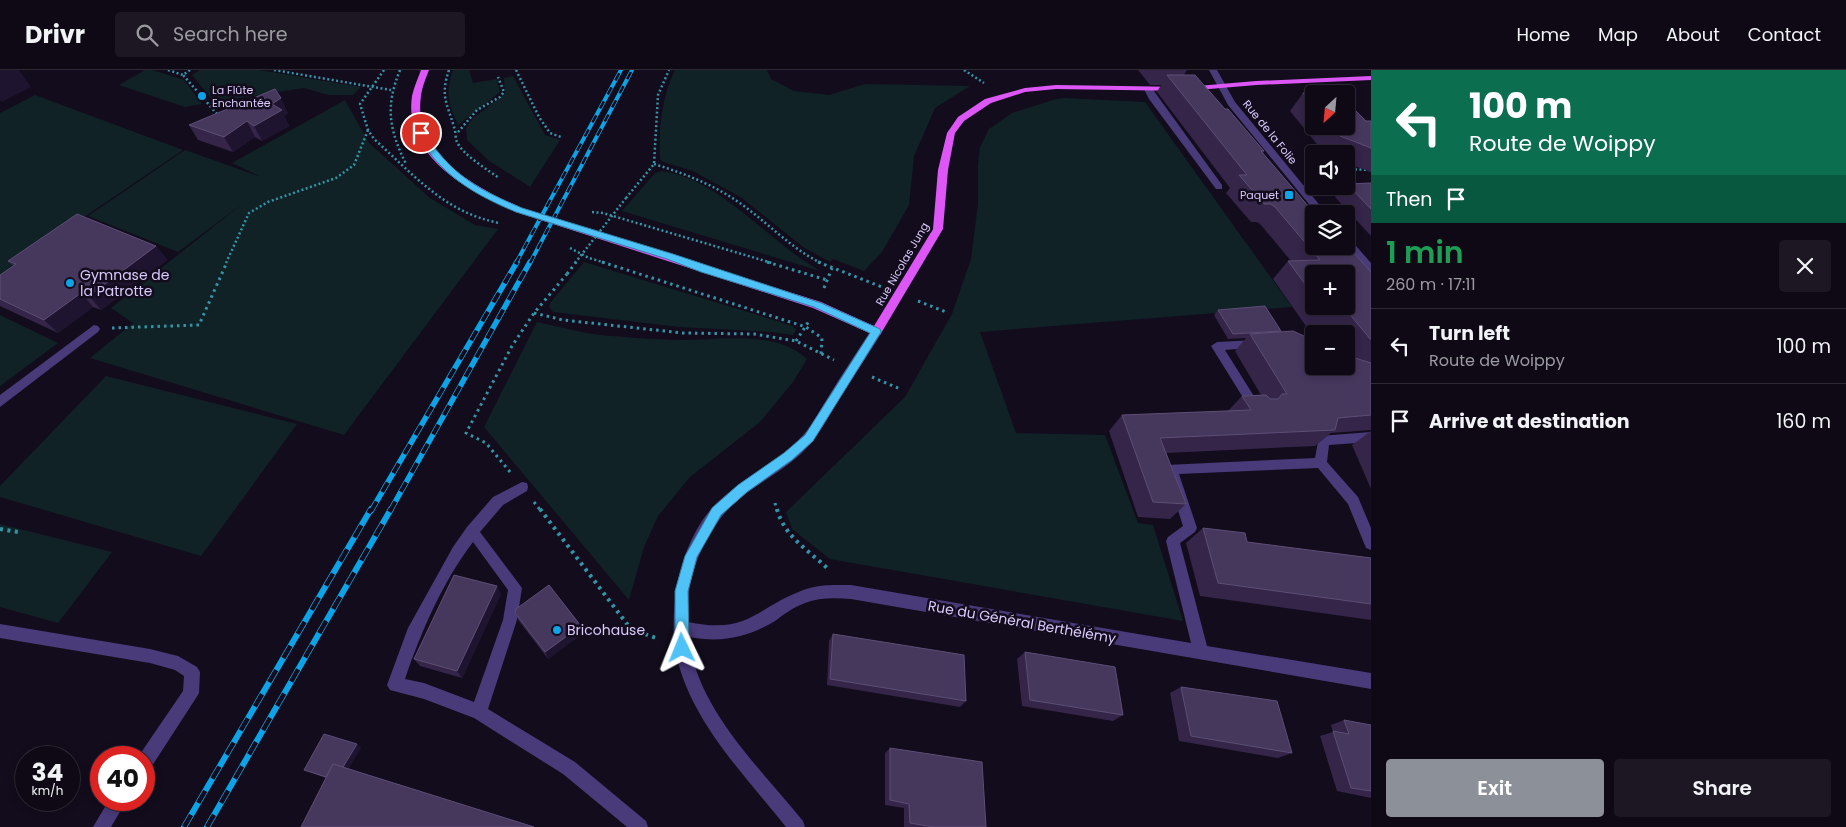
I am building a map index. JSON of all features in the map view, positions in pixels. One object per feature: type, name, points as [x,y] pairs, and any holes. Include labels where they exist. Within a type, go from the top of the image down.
[{"type":"main road","points":[[424,70],[417,88],[415,100],[421,133],[443,165],[476,190],[519,210],[670,256],[704,269],[817,305],[876,332]]},
{"type":"main road","name":"Rue Nicolas Jung","points":[[876,332],[938,229],[943,170],[951,133],[961,119],[988,102],[1004,95],[1025,90],[1056,87],[1186,90],[1256,83],[1371,78]]},
{"type":"street","name":"Rue de la Folie","points":[[1213,70],[1231,103],[1315,205]]},
{"type":"street","points":[[1148,89],[1219,186]]},
{"type":"street","points":[[1355,251],[1371,270]]},
{"type":"street","points":[[0,402],[94,328]]},
{"type":"street","points":[[797,827],[724,736],[699,699],[682,648],[682,591],[691,556],[717,512],[742,488],[788,456],[809,438],[876,332]]},
{"type":"street","points":[[1257,411],[1217,346],[1270,343]]},
{"type":"street","points":[[1371,437],[1324,440],[1321,463],[1353,501],[1371,544]]},
{"type":"street","points":[[1201,652],[1172,540],[1190,528],[1171,469],[1321,463]]},
{"type":"street","points":[[522,487],[498,501],[472,531],[458,551],[413,633],[395,684],[424,691],[479,712],[568,768],[640,827]]},
{"type":"street","points":[[472,531],[514,588],[510,620],[479,712]]},
{"type":"street","name":"Rue du Général Berthélémy","points":[[681,628],[704,633],[728,633],[755,624],[788,602],[818,592],[851,592],[1371,681]]},
{"type":"street","points":[[0,632],[150,656],[178,663],[192,672],[192,693],[155,747]]},
{"type":"street","points":[[101,827],[112,811]]},
{"type":"path","points":[[168,70],[182,75],[217,114]]},
{"type":"path","points":[[182,75],[190,70]]},
{"type":"path","points":[[274,70],[391,90]]},
{"type":"path","points":[[384,70],[360,104],[368,130],[374,139],[407,167]]},
{"type":"path","points":[[449,70],[443,87],[445,106],[457,132],[457,142],[471,157],[504,181]]},
{"type":"path","points":[[516,70],[544,125],[550,133],[561,137]]},
{"type":"path","points":[[669,70],[658,95],[654,164],[534,313],[512,346],[466,434],[486,443],[627,624],[642,633],[682,648]]},
{"type":"path","points":[[964,70],[987,85]]},
{"type":"path","points":[[457,132],[477,110],[500,97],[504,92],[498,77]]},
{"type":"path","points":[[94,328],[199,325],[249,213],[268,202],[336,178],[342,174],[354,165],[368,130]]},
{"type":"path","points":[[654,164],[692,175],[736,199],[783,239],[809,257],[832,268],[822,293]]},
{"type":"path","points":[[1355,169],[1371,170]]},
{"type":"path","points":[[588,212],[603,213],[827,280]]},
{"type":"path","points":[[534,313],[563,320],[683,333],[754,334],[796,341],[810,319]]},
{"type":"path","points":[[775,503],[778,518],[787,534],[824,565],[851,592]]},
{"type":"path","points":[[0,529],[18,532]]},
{"type":"shaded area","points":[[145,70],[152,70],[184,80],[202,104],[185,107],[119,85]]},
{"type":"shaded area","points":[[200,70],[259,70],[361,87],[353,95],[329,95],[304,88],[214,102],[192,75]]},
{"type":"shaded area","points":[[453,70],[469,70],[473,83],[497,79],[500,92],[458,125],[448,92]]},
{"type":"shaded area","points":[[675,70],[767,70],[771,79],[794,91],[829,95],[865,84],[970,86],[935,108],[914,156],[909,205],[882,252],[864,271],[833,259],[830,262],[803,247],[742,198],[693,171],[663,162],[660,159],[662,113],[667,91]]},
{"type":"shaded area","points":[[513,76],[545,135],[560,140],[530,187],[488,160],[467,140],[466,128],[473,118],[505,94],[504,78]]},
{"type":"shaded area","points":[[35,95],[183,150],[0,274],[0,113]]},
{"type":"shaded area","points":[[1065,98],[1145,102],[1292,307],[980,332],[1016,433],[1105,435],[1138,523],[1153,525],[1183,621],[830,559],[792,529],[786,512],[905,397],[952,314],[971,259],[978,204],[980,147],[989,129],[1012,113]]},
{"type":"shaded area","points":[[345,100],[369,143],[430,198],[475,225],[498,229],[344,435],[90,358],[133,323],[111,308],[242,204],[178,252],[88,216],[185,150],[261,177],[232,163]]},
{"type":"shaded area","points":[[662,171],[679,175],[713,191],[792,252],[820,271],[622,211],[655,173]]},
{"type":"shaded area","points":[[584,262],[793,326],[796,330],[793,335],[679,327],[553,312],[549,307],[550,303]]},
{"type":"shaded area","points":[[0,315],[58,343],[0,386]]},
{"type":"shaded area","points":[[537,322],[593,334],[628,337],[674,340],[744,338],[761,340],[778,343],[794,349],[807,359],[793,382],[760,422],[690,477],[658,516],[644,547],[629,600],[484,427]]},
{"type":"shaded area","points":[[106,376],[297,424],[201,556],[0,497],[0,486]]},
{"type":"shaded area","points":[[0,524],[112,552],[58,623],[0,607]]},
{"type":"building","points":[[1167,75],[1195,75],[1225,109],[1228,109],[1264,151],[1261,151],[1307,205],[1305,205],[1305,242],[1275,207],[1271,204],[1264,204],[1239,175],[1247,175]]},
{"type":"building","points":[[275,89],[281,98],[272,104],[282,110],[254,126],[247,121],[224,137],[189,125]]},
{"type":"building","points":[[1355,110],[1366,121],[1371,121],[1371,148],[1340,136],[1355,135]]},
{"type":"building","points":[[1371,183],[1371,209],[1355,192],[1355,184]]},
{"type":"building","points":[[77,214],[156,246],[89,296],[81,293],[44,320],[0,299],[0,275],[16,264],[8,261]]},
{"type":"building","points":[[1355,254],[1371,272],[1371,340],[1350,315],[1355,315],[1355,265],[1305,265],[1305,284],[1288,261],[1320,260],[1316,255]]},
{"type":"building","points":[[1265,306],[1281,331],[1233,334],[1218,310]]},
{"type":"building","points":[[1293,331],[1304,336],[1305,375],[1355,375],[1355,358],[1371,363],[1371,415],[1338,418],[1335,430],[1160,438],[1186,504],[1153,502],[1122,415],[1251,410],[1242,396],[1266,395],[1270,399],[1278,399],[1282,394],[1287,394],[1250,334]]},
{"type":"building","points":[[1203,528],[1245,533],[1247,542],[1371,558],[1371,604],[1218,583]]},
{"type":"building","points":[[454,575],[497,586],[457,671],[414,659]]},
{"type":"building","points":[[549,585],[581,626],[545,652],[515,613],[516,609]]},
{"type":"building","points":[[833,634],[964,655],[966,701],[830,679]]},
{"type":"building","points":[[1025,652],[1115,667],[1123,715],[1030,700]]},
{"type":"building","points":[[1181,687],[1277,701],[1292,753],[1191,736]]},
{"type":"building","points":[[1344,720],[1371,725],[1371,791],[1351,788],[1333,731],[1349,734]]},
{"type":"building","points":[[324,734],[357,744],[343,767],[333,764],[326,777],[304,770]]},
{"type":"building","points":[[890,748],[982,762],[986,827],[934,827],[910,823],[909,804],[890,800]]},
{"type":"building","points":[[333,764],[534,827],[301,827]]},
{"type":"railway","points":[[516,263],[621,70]]},
{"type":"railway","points":[[530,263],[632,70]]},
{"type":"railway","points":[[371,511],[517,262]]},
{"type":"railway","points":[[390,511],[530,262]]},
{"type":"railway","points":[[184,827],[371,509]]},
{"type":"railway","points":[[207,827],[391,509]]},
{"type":"place","name":"La Flûte Enchantée","points":[[202,96]]},
{"type":"place","name":"Paquet","points":[[1289,195]]},
{"type":"place","name":"Gymnase de la Patrotte","points":[[70,283]]},
{"type":"place","name":"Bricohause","points":[[557,630]]},
{"type":"route","points":[[421,133],[434,155],[443,165],[459,179],[496,201],[817,305],[876,332],[809,438],[788,456],[742,488],[717,512],[691,556],[682,591],[682,648]]}]
